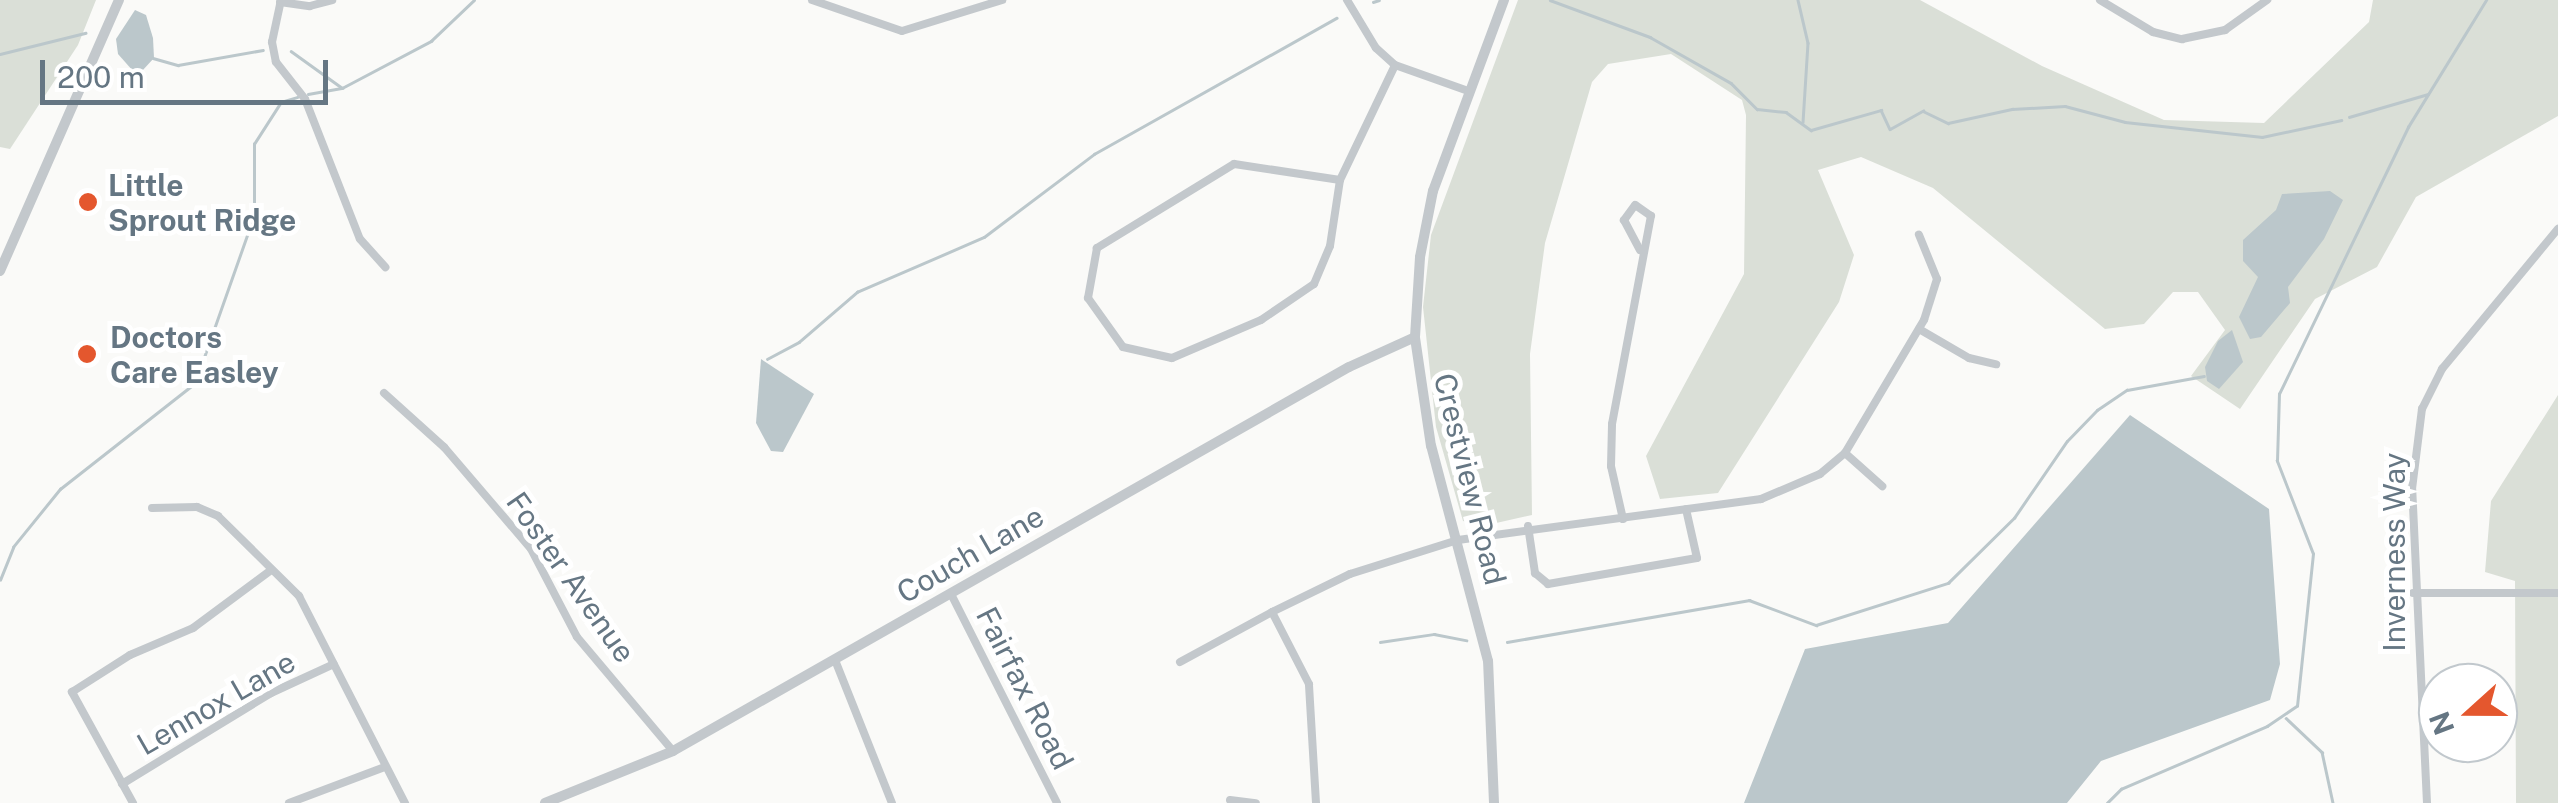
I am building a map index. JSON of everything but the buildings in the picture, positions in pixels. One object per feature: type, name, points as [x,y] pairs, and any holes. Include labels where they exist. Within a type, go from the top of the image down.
[{"type":"street","points":[[0,271],[118,0]]},
{"type":"street","points":[[332,0],[310,6],[280,1],[272,42],[276,62],[305,100],[360,240],[385,267]]},
{"type":"street","points":[[812,0],[902,30],[1002,0]]},
{"type":"street","points":[[1347,0],[1376,48],[1395,65],[1468,91]]},
{"type":"street","name":"Crestview Road","points":[[1494,803],[1492,685],[1424,412],[1416,338],[1420,257],[1433,191],[1504,0]]},
{"type":"street","points":[[2100,0],[2153,32],[2182,39],[2225,30],[2267,0]]},
{"type":"street","points":[[1340,180],[1234,164],[1097,248],[1088,298],[1123,348],[1172,358],[1194,352],[1314,284],[1330,246],[1340,180],[1395,65]]},
{"type":"street","points":[[1623,519],[1611,466],[1612,424],[1640,250],[1651,216],[1635,205],[1624,220],[1640,250]]},
{"type":"street","name":"Inverness Way","points":[[2427,803],[2412,490],[2422,409],[2442,369],[2558,229]]},
{"type":"street","points":[[1180,662],[1350,574],[1458,540],[1528,526],[1623,519],[1792,488],[1845,452],[1919,329],[1937,279],[1918,235]]},
{"type":"street","points":[[1919,329],[1969,358],[1996,364]]},
{"type":"street","name":"Couch Lane","points":[[545,803],[673,750],[1349,367],[1416,338]]},
{"type":"street","name":"Foster Avenue","points":[[384,393],[444,447],[521,536],[577,637],[673,750]]},
{"type":"street","points":[[1845,452],[1882,486]]},
{"type":"street","points":[[152,508],[196,507],[218,516],[299,596],[405,803]]},
{"type":"street","points":[[1528,526],[1535,573],[1548,584],[1697,558],[1686,509]]},
{"type":"street","points":[[133,803],[72,692],[130,655],[193,628],[271,570]]},
{"type":"street","points":[[2414,594],[2558,593]]},
{"type":"street","name":"Fairfax Road","points":[[951,594],[1057,803]]},
{"type":"street","points":[[1272,612],[1309,684],[1316,803]]},
{"type":"street","points":[[834,660],[888,802]]},
{"type":"street","name":"Lennox Lane","points":[[122,784],[271,692],[334,664]]},
{"type":"street","points":[[288,803],[385,767]]},
{"type":"street","points":[[1230,800],[1256,803]]},
{"type":"shaded area","points":[[0,0],[96,0],[78,45],[10,149],[0,147]]},
{"type":"shaded area","points":[[1518,0],[1920,0],[2042,66],[2164,120],[2264,123],[2369,22],[2373,0],[2558,0],[2558,116],[2416,197],[2377,267],[2315,299],[2240,409],[2191,376],[2225,330],[2198,292],[2173,292],[2144,324],[2105,329],[1933,188],[1861,157],[1818,170],[1854,255],[1839,302],[1718,493],[1660,499],[1646,456],[1744,274],[1746,115],[1742,100],[1671,54],[1608,64],[1592,82],[1545,243],[1530,354],[1532,515],[1483,526],[1463,521],[1436,427],[1423,307],[1431,235]]},
{"type":"shaded area","points":[[135,10],[146,15],[153,38],[154,58],[142,71],[133,71],[118,54],[116,39]]},
{"type":"shaded area","points":[[2330,191],[2343,200],[2324,239],[2288,287],[2290,303],[2261,337],[2250,339],[2239,317],[2258,277],[2243,261],[2243,240],[2276,210],[2282,194]]},
{"type":"shaded area","points":[[2232,330],[2243,362],[2219,389],[2207,381],[2205,367],[2218,341]]},
{"type":"shaded area","points":[[761,359],[814,394],[783,452],[771,451],[756,423]]},
{"type":"shaded area","points":[[2558,395],[2558,803],[2516,803],[2515,581],[2485,572],[2491,501]]},
{"type":"shaded area","points":[[2130,415],[2269,509],[2280,664],[2270,700],[2101,761],[2067,803],[1744,803],[1805,649],[1948,623]]},
{"type":"waterway","points":[[308,94],[342,88],[431,41],[474,0]]},
{"type":"waterway","points":[[1373,2],[1379,0]]},
{"type":"waterway","points":[[1550,0],[1650,37],[1731,83],[1757,109],[1786,112],[1811,130],[1881,110],[1890,129],[1923,111],[1948,123],[2012,109],[2065,106],[2125,122],[2262,137],[2341,120]]},
{"type":"waterway","points":[[1798,0],[1808,43],[1803,122]]},
{"type":"waterway","points":[[2107,803],[2121,789],[2267,726],[2297,706],[2313,554],[2277,461],[2279,394],[2408,127],[2486,0]]},
{"type":"waterway","points":[[767,359],[799,342],[857,292],[984,237],[1094,154],[1336,18]]},
{"type":"waterway","points":[[0,54],[85,33]]},
{"type":"waterway","points":[[153,58],[178,65],[263,50]]},
{"type":"waterway","points":[[291,51],[341,87]]},
{"type":"waterway","points":[[2349,117],[2428,94]]},
{"type":"waterway","points":[[0,580],[13,547],[60,489],[195,383],[254,215],[254,144],[281,102],[297,97]]},
{"type":"waterway","points":[[1507,642],[1749,600],[1816,625],[1948,583],[2014,518],[2067,441],[2097,410],[2127,390],[2204,376]]},
{"type":"waterway","points":[[1380,642],[1434,634],[1466,640]]},
{"type":"waterway","points":[[2286,718],[2322,752],[2333,803]]},
{"type":"place","name":"Little Sprout Ridge","points":[[88,202]]},
{"type":"place","name":"Doctors Care Easley","points":[[87,354]]}]
